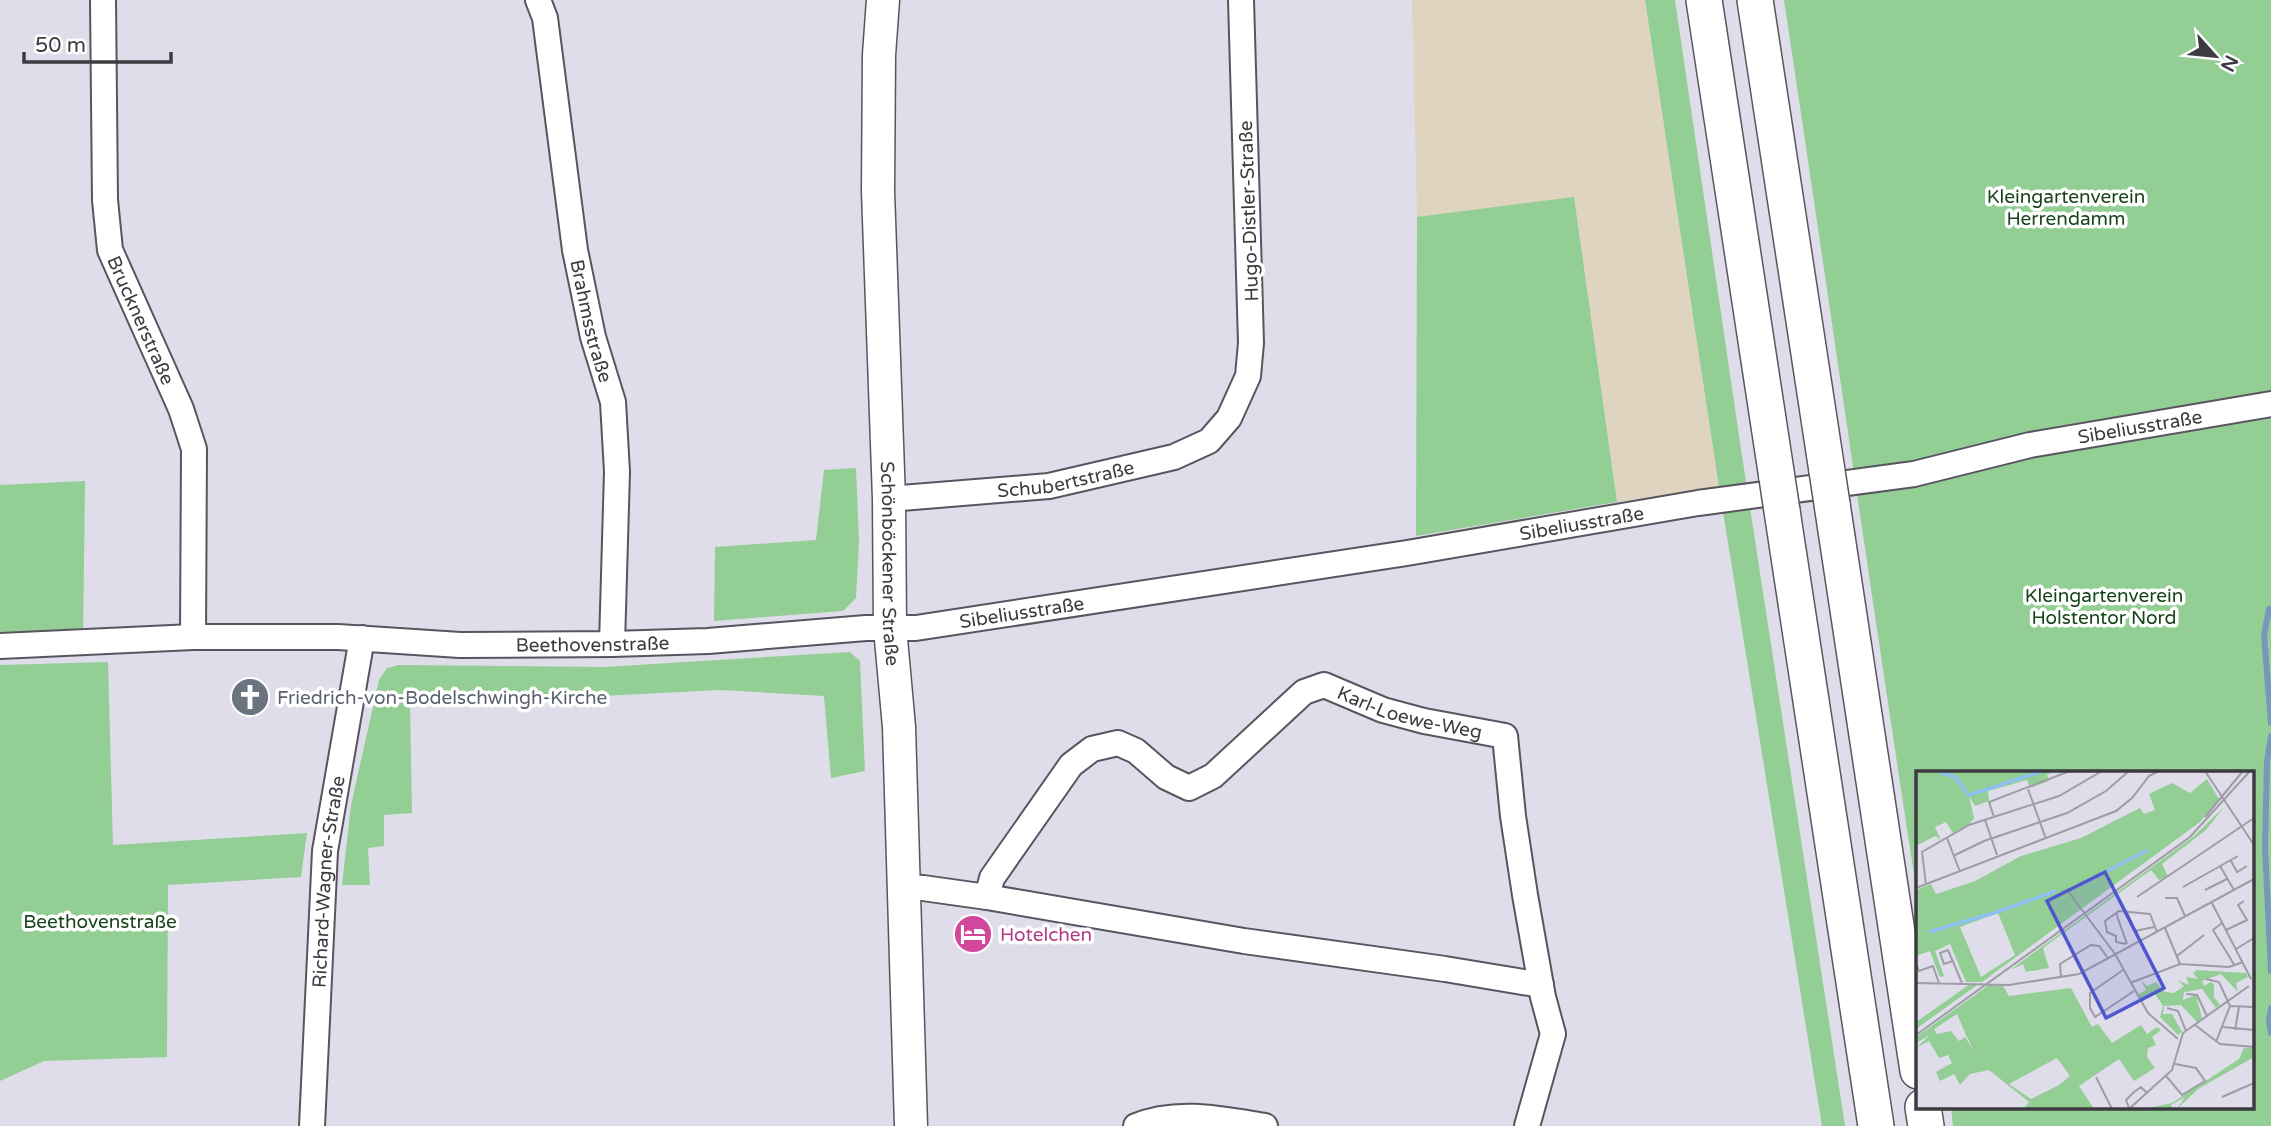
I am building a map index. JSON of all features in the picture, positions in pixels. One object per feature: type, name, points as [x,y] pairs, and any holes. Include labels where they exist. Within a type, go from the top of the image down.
[{"type":"highway","points":[[1704,0],[1876,1126]]},
{"type":"highway","points":[[1755,0],[1916,1064]]},
{"type":"highway","points":[[1923,1108],[1926,1126]]},
{"type":"main road","name":"Schönböckener Straße","points":[[883,0],[879,55],[878,191],[889,499],[890,628],[899,727],[911,1126]]},
{"type":"street","name":"Brucknerstraße","points":[[103,0],[106,200],[110,250],[181,409],[194,449],[193,637]]},
{"type":"street","name":"Brahmsstraße","points":[[538,0],[545,18],[575,250],[593,337],[613,402],[617,472],[612,644]]},
{"type":"street","name":"Hugo-Distler-Straße","points":[[1228,418],[1248,376],[1251,343],[1241,0]]},
{"type":"street","name":"Sibeliusstraße","points":[[890,628],[928,627],[1407,553],[1698,503],[1914,474],[2030,445],[2271,404]]},
{"type":"street","name":"Schubertstraße","points":[[889,499],[1049,486],[1174,457],[1209,441],[1228,418]]},
{"type":"street","name":"Beethovenstraße","points":[[0,646],[193,637],[362,638],[460,645],[612,644],[708,641],[890,628]]},
{"type":"street","name":"Richard-Wagner-Straße","points":[[312,1126],[325,851],[362,638]]},
{"type":"street","name":"Karl-Loewe-Weg","points":[[987,897],[992,878],[1070,765],[1092,749],[1118,743],[1136,751],[1167,778],[1189,788],[1213,776],[1304,692],[1324,685],[1382,710],[1505,736],[1513,816],[1541,985],[1553,1034],[1527,1126]]},
{"type":"street","points":[[904,887],[987,897],[1244,941],[1445,968],[1541,985]]},
{"type":"street","points":[[1136,1126],[1174,1115],[1265,1126]]},
{"type":"shaded area","points":[[1412,0],[1645,0],[1719,487],[1617,502],[1574,198],[1417,217]]},
{"type":"green space","points":[[1645,0],[1675,0],[1845,1126],[1822,1126],[1719,487]]},
{"type":"green space","points":[[1784,0],[2271,0],[2271,1126],[1953,1126],[1951,1108],[2254,1108],[2254,771],[1916,771],[1916,887]]},
{"type":"green space","points":[[1574,197],[1617,502],[1416,536],[1417,217]]},
{"type":"green space","points":[[856,468],[859,541],[856,598],[843,611],[714,621],[715,547],[816,540],[824,470]]},
{"type":"green space","points":[[85,481],[83,642],[0,646],[0,485]]},
{"type":"green space","points":[[850,652],[860,661],[865,771],[831,778],[824,696],[720,690],[466,703],[410,702],[412,813],[384,815],[384,846],[368,848],[370,885],[342,885],[351,805],[379,680],[387,668],[398,665],[604,667]]},
{"type":"green space","points":[[108,662],[113,845],[307,833],[301,877],[168,885],[167,1057],[44,1061],[0,1081],[0,665]]},
{"type":"waterway","points":[[2269,609],[2264,635],[2271,723]]},
{"type":"waterway","points":[[2271,736],[2267,762],[2265,847],[2271,971]]},
{"type":"waterway","points":[[2271,1008],[2271,1033]]},
{"type":"place","name":"Friedrich-von-Bodelschwingh-Kirche","points":[[250,697]]},
{"type":"place","name":"Hotelchen","points":[[973,934]]},
{"type":"park label","name":"Kleingartenverein Herrendamm","points":[[2066,207]]},
{"type":"park label","name":"Kleingartenverein Holstentor Nord","points":[[2104,606]]}]
